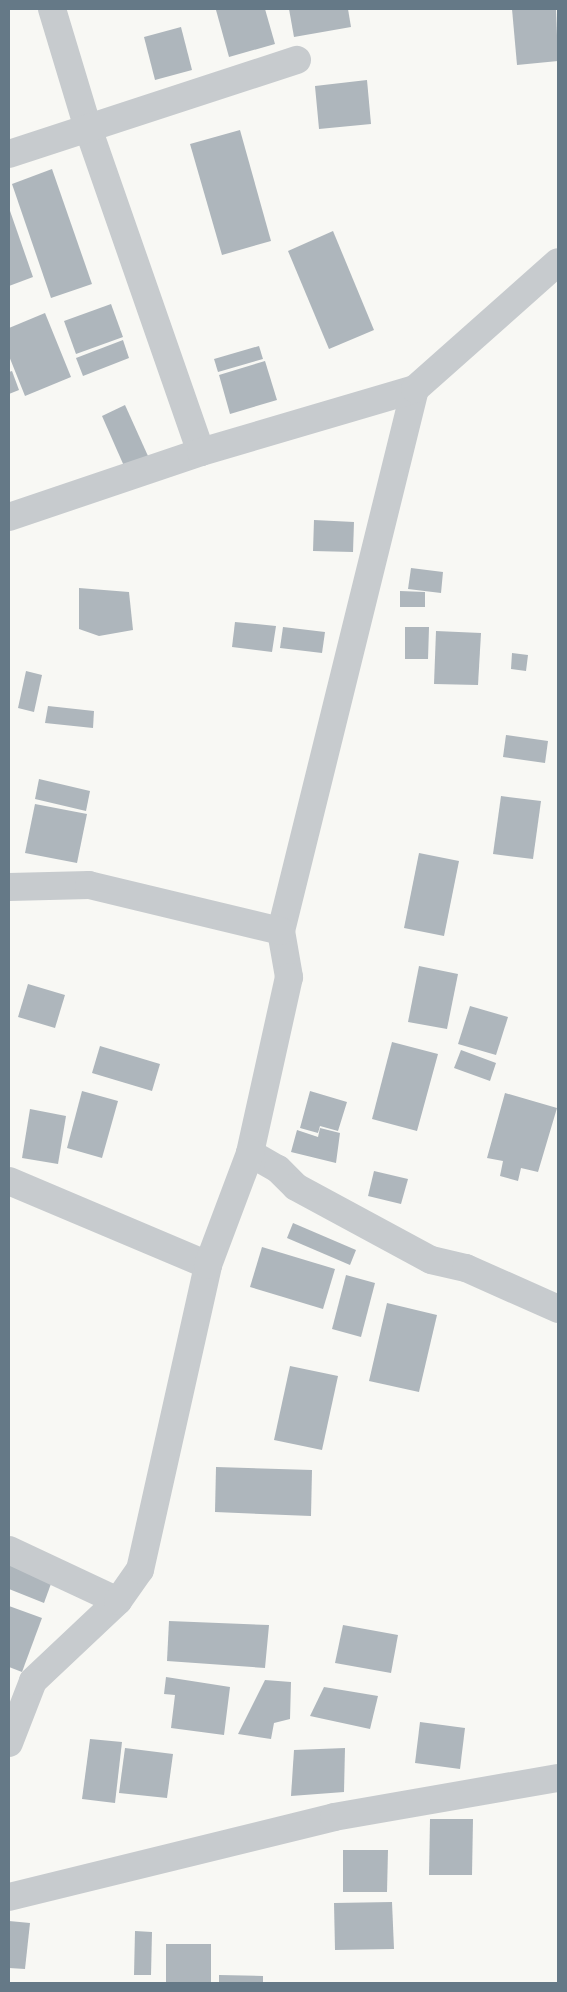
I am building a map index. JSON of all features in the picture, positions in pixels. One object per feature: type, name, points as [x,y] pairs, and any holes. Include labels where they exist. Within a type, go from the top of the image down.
[{"type":"street","points":[[52,9],[88,128],[201,452]]},
{"type":"street","points":[[9,154],[297,60]]},
{"type":"street","points":[[9,517],[201,452],[415,389],[558,262]]},
{"type":"street","points":[[9,1744],[34,1681],[118,1602],[140,1570],[208,1265],[250,1153],[289,977],[281,931],[415,389]]},
{"type":"street","points":[[9,887],[89,885],[281,931]]},
{"type":"street","points":[[250,1153],[278,1169],[296,1187],[431,1260],[466,1268],[558,1309]]},
{"type":"street","points":[[9,1180],[208,1265]]},
{"type":"street","points":[[9,1550],[118,1602]]},
{"type":"street","points":[[9,1897],[334,1817],[558,1778]]},
{"type":"building","points":[[265,9],[275,44],[229,57],[216,10]]},
{"type":"building","points":[[289,9],[348,9],[351,27],[294,37]]},
{"type":"building","points":[[512,9],[556,9],[558,61],[517,65]]},
{"type":"building","points":[[181,27],[192,70],[155,80],[144,37]]},
{"type":"building","points":[[367,80],[371,124],[319,129],[315,86]]},
{"type":"building","points":[[240,130],[271,241],[222,255],[190,144]]},
{"type":"building","points":[[52,169],[92,284],[51,298],[12,184]]},
{"type":"building","points":[[9,208],[33,277],[9,286]]},
{"type":"building","points":[[333,231],[374,330],[329,349],[288,251]]},
{"type":"building","points":[[111,304],[123,337],[76,354],[64,321]]},
{"type":"building","points":[[45,313],[71,377],[25,396],[9,356],[9,328]]},
{"type":"building","points":[[123,340],[129,358],[83,376],[76,358]]},
{"type":"building","points":[[259,346],[263,359],[218,372],[214,359]]},
{"type":"building","points":[[265,361],[277,400],[230,414],[219,375]]},
{"type":"building","points":[[12,371],[19,390],[9,394],[9,372]]},
{"type":"building","points":[[125,405],[148,456],[124,466],[102,416]]},
{"type":"building","points":[[314,520],[354,522],[353,552],[313,551]]},
{"type":"building","points":[[411,568],[443,572],[441,593],[408,589]]},
{"type":"building","points":[[79,588],[129,592],[133,630],[99,636],[79,629]]},
{"type":"building","points":[[400,591],[425,592],[425,607],[400,607]]},
{"type":"building","points":[[235,622],[276,626],[272,652],[232,647]]},
{"type":"building","points":[[283,627],[325,632],[322,653],[280,648]]},
{"type":"building","points":[[405,627],[429,627],[428,659],[405,659]]},
{"type":"building","points":[[436,631],[481,633],[478,685],[434,684]]},
{"type":"building","points":[[512,653],[528,655],[526,671],[511,669]]},
{"type":"building","points":[[26,671],[42,675],[34,712],[18,708]]},
{"type":"building","points":[[48,706],[94,711],[93,728],[45,723]]},
{"type":"building","points":[[506,735],[548,741],[545,763],[503,757]]},
{"type":"building","points":[[39,779],[90,791],[86,811],[35,799]]},
{"type":"building","points":[[501,796],[541,801],[533,859],[493,854]]},
{"type":"building","points":[[35,804],[87,814],[77,863],[25,853]]},
{"type":"building","points":[[419,853],[459,861],[444,936],[404,928]]},
{"type":"building","points":[[419,966],[458,974],[447,1029],[408,1022]]},
{"type":"building","points":[[28,984],[65,995],[55,1028],[18,1017]]},
{"type":"building","points":[[470,1006],[508,1017],[496,1055],[458,1044]]},
{"type":"building","points":[[392,1042],[438,1054],[417,1131],[372,1119]]},
{"type":"building","points":[[100,1046],[160,1064],[152,1091],[92,1073]]},
{"type":"building","points":[[461,1050],[496,1063],[490,1081],[454,1068]]},
{"type":"building","points":[[82,1091],[118,1101],[102,1158],[67,1148]]},
{"type":"building","points":[[310,1091],[347,1102],[338,1131],[320,1126],[318,1133],[300,1128]]},
{"type":"building","points":[[505,1093],[557,1108],[538,1172],[521,1168],[518,1181],[500,1176],[503,1161],[487,1158]]},
{"type":"building","points":[[30,1109],[66,1116],[58,1164],[22,1158]]},
{"type":"building","points":[[320,1128],[340,1133],[336,1163],[291,1152],[297,1130],[318,1137]]},
{"type":"building","points":[[374,1171],[408,1179],[401,1204],[368,1196]]},
{"type":"building","points":[[293,1223],[356,1250],[350,1265],[287,1238]]},
{"type":"building","points":[[262,1247],[335,1269],[323,1309],[250,1287]]},
{"type":"building","points":[[346,1275],[375,1283],[361,1337],[332,1329]]},
{"type":"building","points":[[387,1303],[437,1315],[419,1392],[369,1381]]},
{"type":"building","points":[[290,1366],[338,1376],[322,1450],[274,1440]]},
{"type":"building","points":[[216,1467],[312,1470],[311,1516],[215,1512]]},
{"type":"building","points":[[9,1565],[52,1581],[44,1603],[9,1589]]},
{"type":"building","points":[[9,1606],[42,1618],[22,1672],[9,1667]]},
{"type":"building","points":[[169,1621],[269,1625],[265,1668],[167,1661]]},
{"type":"building","points":[[343,1625],[398,1635],[391,1673],[335,1663]]},
{"type":"building","points":[[166,1677],[230,1687],[224,1735],[171,1728],[175,1695],[164,1694]]},
{"type":"building","points":[[265,1680],[291,1682],[290,1719],[274,1723],[271,1739],[238,1734]]},
{"type":"building","points":[[324,1687],[378,1696],[370,1729],[310,1716]]},
{"type":"building","points":[[420,1722],[465,1728],[460,1769],[415,1763]]},
{"type":"building","points":[[90,1739],[122,1742],[115,1803],[82,1799]]},
{"type":"building","points":[[125,1748],[173,1754],[167,1798],[119,1793]]},
{"type":"building","points":[[345,1748],[344,1792],[291,1796],[294,1750]]},
{"type":"building","points":[[430,1819],[473,1819],[472,1875],[429,1875]]},
{"type":"building","points":[[343,1850],[388,1850],[387,1892],[343,1892]]},
{"type":"building","points":[[392,1902],[394,1949],[335,1950],[334,1903]]},
{"type":"building","points":[[9,1921],[30,1923],[25,1969],[9,1968]]},
{"type":"building","points":[[135,1931],[152,1932],[151,1975],[134,1975]]},
{"type":"building","points":[[166,1944],[211,1944],[211,1983],[166,1983]]},
{"type":"building","points":[[219,1975],[263,1976],[263,1983],[219,1983]]}]
